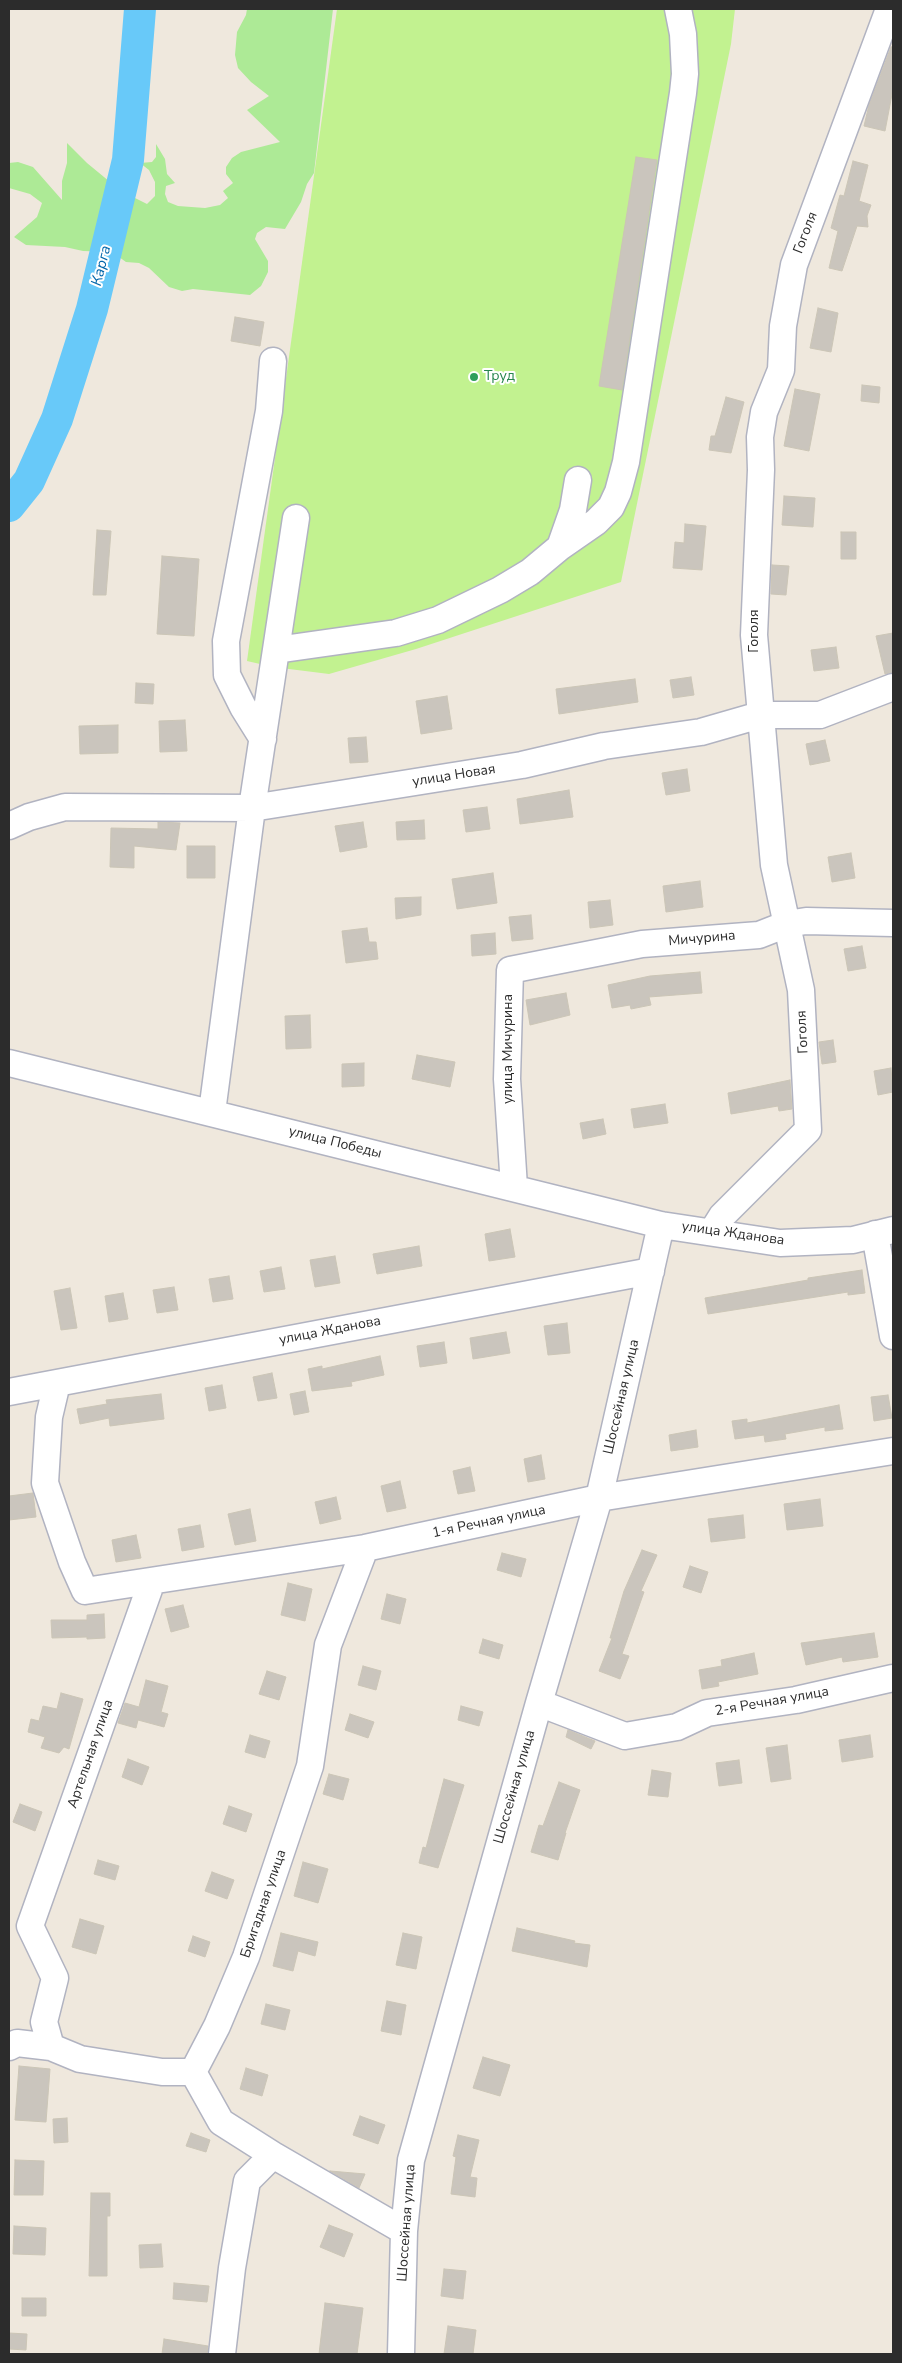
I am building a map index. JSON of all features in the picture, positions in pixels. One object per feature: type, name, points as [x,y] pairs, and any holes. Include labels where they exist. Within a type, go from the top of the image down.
[{"type":"street","points":[[678,9],[683,34],[685,74]]},
{"type":"street","points":[[275,658],[396,632],[438,620],[500,590],[530,572],[560,547],[596,522],[611,507],[623,476],[677,139],[685,74],[698,9]]},
{"type":"street","name":"Гоголя","points":[[712,1232],[722,1216],[808,1130],[801,990],[774,865],[754,635],[761,470],[760,437],[763,420],[781,370],[783,326],[794,265],[888,9]]},
{"type":"street","points":[[263,739],[242,707],[227,675],[226,641],[269,411],[273,361]]},
{"type":"street","points":[[560,547],[573,510],[578,480]]},
{"type":"street","points":[[212,1112],[252,808],[296,518]]},
{"type":"street","name":"улица Новая","points":[[9,826],[45,812],[65,807],[252,808],[522,765],[604,746],[700,732],[760,714],[820,715],[893,687]]},
{"type":"street","name":"Мичурина","points":[[510,970],[642,944],[759,934],[787,924],[806,921],[893,923]]},
{"type":"street","name":"улица Мичурина","points":[[510,970],[507,1079],[514,1187]]},
{"type":"street","name":"улица Победы","points":[[9,1063],[661,1224]]},
{"type":"street","name":"улица Жданова","points":[[661,1224],[780,1243],[853,1240],[884,1232]]},
{"type":"street","name":"Шоссейная улица","points":[[401,2354],[404,2231],[411,2160],[539,1702],[599,1498],[661,1224]]},
{"type":"street","points":[[884,1232],[893,1336]]},
{"type":"street","name":"улица Жданова","points":[[9,1392],[651,1271]]},
{"type":"street","name":"1-я Речная улица","points":[[57,1383],[49,1417],[45,1483],[72,1562],[85,1591],[365,1548],[599,1498],[893,1451]]},
{"type":"street","name":"Бригадная улица","points":[[193,2072],[217,2026],[246,1957],[310,1766],[328,1645],[365,1548]]},
{"type":"street","name":"Артельная улица","points":[[51,2047],[44,2022],[55,1978],[30,1926],[152,1581]]},
{"type":"street","name":"2-я Речная улица","points":[[539,1702],[625,1736],[678,1727],[706,1713],[796,1700],[893,1678]]},
{"type":"street","points":[[9,2047],[17,2044],[51,2047],[80,2059],[162,2072],[193,2072],[221,2122],[273,2155],[404,2231]]},
{"type":"street","points":[[222,2354],[232,2268],[248,2180],[273,2155]]},
{"type":"street","points":[[388,2354],[403,2272]]},
{"type":"green space","points":[[247,9],[333,9],[314,173],[307,184],[301,202],[285,229],[266,227],[257,233],[255,239],[268,261],[268,272],[261,286],[250,295],[193,289],[182,291],[169,287],[149,268],[139,263],[126,262],[112,252],[26,245],[14,237],[37,217],[42,203],[30,194],[9,188],[9,163],[18,162],[33,167],[62,200],[62,181],[67,163],[67,143],[87,163],[121,191],[147,204],[155,196],[155,182],[149,170],[140,163],[152,162],[156,157],[156,144],[165,159],[167,174],[175,183],[166,186],[165,194],[168,202],[178,206],[205,208],[220,205],[228,198],[223,191],[233,183],[226,174],[226,167],[232,158],[241,152],[280,142],[247,110],[269,96],[251,82],[238,68],[235,55],[237,32]]},
{"type":"green space","name":"Труд","points":[[337,9],[735,9],[731,44],[621,582],[416,649],[329,674],[273,667],[247,661]]},
{"type":"building","points":[[891,47],[893,47],[893,89],[885,131],[864,126],[869,105]]},
{"type":"building","points":[[636,157],[657,160],[622,390],[599,386]]},
{"type":"building","points":[[853,161],[868,165],[859,201],[871,205],[867,216],[868,227],[857,226],[842,271],[829,268],[838,231],[831,228],[840,195],[844,196]]},
{"type":"building","points":[[818,308],[838,313],[831,352],[810,348]]},
{"type":"building","points":[[235,317],[264,322],[260,346],[231,341]]},
{"type":"building","points":[[862,385],[880,387],[879,403],[861,401]]},
{"type":"building","points":[[795,389],[820,394],[809,451],[784,446]]},
{"type":"building","points":[[726,397],[744,402],[731,453],[709,450],[711,436],[715,436]]},
{"type":"building","points":[[784,496],[815,498],[813,527],[782,525]]},
{"type":"building","points":[[685,524],[706,526],[702,570],[673,568],[675,542],[684,543]]},
{"type":"building","points":[[97,530],[111,531],[106,595],[93,595]]},
{"type":"building","points":[[841,532],[856,532],[856,559],[841,559]]},
{"type":"building","points":[[162,556],[199,559],[194,636],[157,634]]},
{"type":"building","points":[[772,565],[789,566],[786,595],[771,594]]},
{"type":"building","points":[[893,633],[893,672],[885,674],[876,636]]},
{"type":"building","points":[[836,647],[839,668],[814,671],[811,650]]},
{"type":"building","points":[[691,677],[694,695],[673,698],[670,680]]},
{"type":"building","points":[[635,679],[638,702],[559,714],[556,689]]},
{"type":"building","points":[[136,683],[154,684],[153,704],[135,703]]},
{"type":"building","points":[[447,696],[452,729],[421,734],[416,701]]},
{"type":"building","points":[[185,720],[187,751],[160,752],[159,721]]},
{"type":"building","points":[[118,725],[118,753],[80,754],[79,726]]},
{"type":"building","points":[[366,737],[368,762],[350,763],[348,738]]},
{"type":"building","points":[[825,740],[830,761],[810,765],[806,744]]},
{"type":"building","points":[[687,769],[690,791],[666,795],[662,773]]},
{"type":"building","points":[[569,790],[573,817],[520,824],[517,799]]},
{"type":"building","points":[[487,807],[490,829],[466,832],[463,810]]},
{"type":"building","points":[[424,820],[425,839],[397,840],[396,822]]},
{"type":"building","points":[[158,822],[180,823],[176,850],[134,846],[134,868],[110,867],[111,828],[158,829]]},
{"type":"building","points":[[363,822],[367,847],[340,852],[335,826]]},
{"type":"building","points":[[187,846],[215,846],[215,878],[187,878]]},
{"type":"building","points":[[851,853],[855,878],[832,882],[828,857]]},
{"type":"building","points":[[493,873],[497,903],[457,909],[452,879]]},
{"type":"building","points":[[700,881],[703,907],[666,912],[663,886]]},
{"type":"building","points":[[421,897],[421,915],[396,919],[395,898]]},
{"type":"building","points":[[610,900],[613,925],[590,928],[588,902]]},
{"type":"building","points":[[531,915],[533,939],[512,941],[509,917]]},
{"type":"building","points":[[367,928],[369,942],[376,942],[378,959],[346,963],[342,931]]},
{"type":"building","points":[[495,933],[496,954],[472,956],[471,935]]},
{"type":"building","points":[[862,946],[866,968],[848,971],[844,949]]},
{"type":"building","points":[[700,972],[702,993],[649,997],[651,1005],[631,1009],[630,1005],[612,1008],[608,985],[650,976]]},
{"type":"building","points":[[566,993],[570,1015],[530,1025],[526,1000]]},
{"type":"building","points":[[310,1015],[311,1048],[286,1049],[285,1016]]},
{"type":"building","points":[[833,1040],[836,1062],[822,1064],[819,1042]]},
{"type":"building","points":[[417,1055],[455,1062],[450,1087],[412,1079]]},
{"type":"building","points":[[364,1063],[364,1086],[342,1087],[342,1064]]},
{"type":"building","points":[[891,1068],[893,1092],[878,1095],[874,1071]]},
{"type":"building","points":[[790,1080],[792,1109],[779,1111],[778,1106],[731,1114],[728,1093]]},
{"type":"building","points":[[665,1104],[668,1123],[634,1128],[631,1109]]},
{"type":"building","points":[[603,1119],[606,1134],[583,1139],[580,1123]]},
{"type":"building","points":[[510,1229],[515,1257],[489,1261],[485,1234]]},
{"type":"building","points":[[419,1246],[422,1266],[377,1274],[373,1254]]},
{"type":"building","points":[[335,1256],[340,1283],[315,1287],[310,1260]]},
{"type":"building","points":[[281,1267],[285,1289],[264,1292],[260,1271]]},
{"type":"building","points":[[862,1270],[865,1293],[848,1295],[848,1292],[708,1314],[705,1298],[808,1280],[808,1278]]},
{"type":"building","points":[[229,1276],[233,1299],[213,1302],[209,1279]]},
{"type":"building","points":[[174,1287],[178,1310],[157,1313],[153,1290]]},
{"type":"building","points":[[70,1288],[77,1328],[61,1330],[54,1291]]},
{"type":"building","points":[[123,1293],[128,1319],[109,1322],[105,1296]]},
{"type":"building","points":[[567,1323],[570,1353],[548,1355],[544,1326]]},
{"type":"building","points":[[506,1332],[510,1353],[473,1359],[470,1338]]},
{"type":"building","points":[[444,1342],[447,1363],[420,1367],[417,1346]]},
{"type":"building","points":[[380,1356],[384,1375],[351,1382],[352,1386],[312,1391],[308,1369],[322,1366],[322,1369]]},
{"type":"building","points":[[272,1373],[277,1398],[258,1401],[253,1377]]},
{"type":"building","points":[[222,1385],[226,1408],[209,1411],[205,1388]]},
{"type":"building","points":[[305,1391],[309,1412],[294,1415],[290,1394]]},
{"type":"building","points":[[161,1394],[164,1419],[110,1426],[109,1418],[80,1424],[77,1409],[107,1404],[106,1400]]},
{"type":"building","points":[[888,1395],[892,1418],[874,1421],[871,1397]]},
{"type":"building","points":[[839,1405],[843,1429],[825,1431],[825,1427],[785,1434],[786,1439],[765,1442],[764,1435],[735,1439],[732,1421],[747,1419],[747,1423]]},
{"type":"building","points":[[696,1430],[698,1447],[671,1451],[669,1435]]},
{"type":"building","points":[[541,1455],[545,1479],[528,1482],[524,1459]]},
{"type":"building","points":[[470,1467],[475,1491],[458,1494],[453,1471]]},
{"type":"building","points":[[400,1481],[406,1508],[387,1512],[381,1486]]},
{"type":"building","points":[[33,1493],[36,1517],[9,1520],[9,1496]]},
{"type":"building","points":[[336,1497],[341,1519],[320,1524],[315,1502]]},
{"type":"building","points":[[820,1499],[823,1526],[787,1530],[784,1504]]},
{"type":"building","points":[[250,1509],[256,1541],[235,1545],[228,1514]]},
{"type":"building","points":[[743,1515],[745,1538],[711,1542],[708,1519]]},
{"type":"building","points":[[200,1525],[204,1547],[182,1551],[178,1529]]},
{"type":"building","points":[[136,1535],[141,1558],[116,1562],[112,1540]]},
{"type":"building","points":[[642,1550],[657,1555],[641,1591],[644,1592],[622,1654],[629,1656],[620,1679],[599,1671],[612,1638],[610,1638],[624,1591]]},
{"type":"building","points":[[502,1553],[526,1559],[521,1577],[497,1570]]},
{"type":"building","points":[[690,1566],[708,1572],[701,1593],[683,1587]]},
{"type":"building","points":[[288,1583],[312,1589],[305,1621],[281,1615]]},
{"type":"building","points":[[387,1594],[406,1599],[400,1624],[381,1619]]},
{"type":"building","points":[[183,1605],[189,1627],[171,1632],[165,1609]]},
{"type":"building","points":[[104,1614],[105,1638],[52,1638],[51,1620],[87,1620],[87,1615]]},
{"type":"building","points":[[874,1633],[878,1657],[843,1662],[842,1657],[806,1665],[801,1643]]},
{"type":"building","points":[[483,1639],[503,1645],[499,1659],[479,1653]]},
{"type":"building","points":[[754,1653],[758,1674],[718,1682],[719,1686],[702,1689],[699,1670],[722,1666],[721,1660]]},
{"type":"building","points":[[363,1666],[381,1671],[376,1690],[358,1685]]},
{"type":"building","points":[[267,1671],[286,1677],[279,1700],[259,1694]]},
{"type":"building","points":[[146,1680],[168,1686],[161,1712],[168,1714],[164,1727],[138,1720],[136,1728],[118,1723],[125,1703],[139,1707]]},
{"type":"building","points":[[61,1693],[83,1699],[69,1749],[64,1747],[59,1753],[41,1748],[45,1737],[28,1732],[31,1719],[39,1721],[43,1706],[57,1709]]},
{"type":"building","points":[[461,1706],[483,1712],[479,1726],[458,1720]]},
{"type":"building","points":[[350,1714],[374,1722],[368,1738],[345,1730]]},
{"type":"building","points":[[568,1730],[595,1741],[591,1749],[566,1737]]},
{"type":"building","points":[[250,1735],[270,1741],[265,1758],[245,1752]]},
{"type":"building","points":[[870,1735],[873,1757],[842,1762],[839,1740]]},
{"type":"building","points":[[787,1745],[791,1779],[771,1782],[766,1748]]},
{"type":"building","points":[[128,1759],[149,1767],[142,1785],[122,1777]]},
{"type":"building","points":[[739,1760],[742,1783],[719,1786],[716,1763]]},
{"type":"building","points":[[652,1770],[671,1773],[668,1797],[648,1795]]},
{"type":"building","points":[[329,1774],[349,1779],[343,1800],[323,1794]]},
{"type":"building","points":[[444,1779],[464,1785],[438,1868],[419,1863],[423,1847],[426,1848]]},
{"type":"building","points":[[559,1782],[580,1790],[558,1860],[531,1852],[539,1825],[543,1826]]},
{"type":"building","points":[[20,1804],[42,1812],[35,1831],[13,1822]]},
{"type":"building","points":[[229,1806],[252,1814],[246,1832],[223,1824]]},
{"type":"building","points":[[98,1860],[119,1866],[115,1880],[94,1874]]},
{"type":"building","points":[[303,1862],[328,1869],[318,1903],[294,1896]]},
{"type":"building","points":[[212,1872],[234,1880],[227,1899],[205,1891]]},
{"type":"building","points":[[80,1919],[104,1926],[96,1954],[72,1947]]},
{"type":"building","points":[[517,1928],[575,1941],[574,1943],[590,1945],[587,1967],[512,1951]]},
{"type":"building","points":[[281,1933],[318,1942],[315,1956],[298,1951],[293,1971],[273,1966]]},
{"type":"building","points":[[403,1933],[422,1937],[416,1969],[396,1965]]},
{"type":"building","points":[[193,1936],[210,1942],[205,1957],[188,1951]]},
{"type":"building","points":[[387,2001],[406,2005],[401,2035],[381,2031]]},
{"type":"building","points":[[266,2004],[290,2010],[285,2030],[261,2024]]},
{"type":"building","points":[[483,2057],[510,2065],[500,2096],[473,2088]]},
{"type":"building","points":[[19,2066],[50,2069],[46,2122],[15,2120]]},
{"type":"building","points":[[246,2068],[268,2075],[262,2096],[240,2089]]},
{"type":"building","points":[[360,2116],[385,2125],[378,2144],[353,2135]]},
{"type":"building","points":[[67,2118],[68,2142],[54,2143],[53,2119]]},
{"type":"building","points":[[191,2133],[210,2140],[206,2152],[186,2146]]},
{"type":"building","points":[[458,2135],[479,2140],[470,2177],[477,2178],[475,2197],[451,2194],[456,2157],[453,2156]]},
{"type":"building","points":[[15,2160],[44,2161],[43,2195],[14,2195]]},
{"type":"building","points":[[330,2171],[365,2174],[359,2188]]},
{"type":"building","points":[[91,2193],[110,2193],[110,2216],[107,2216],[107,2276],[89,2276]]},
{"type":"building","points":[[329,2225],[353,2234],[344,2257],[320,2247]]},
{"type":"building","points":[[14,2226],[46,2228],[45,2255],[13,2254]]},
{"type":"building","points":[[161,2244],[163,2267],[140,2268],[139,2245]]},
{"type":"building","points":[[444,2269],[466,2271],[463,2299],[441,2296]]},
{"type":"building","points":[[174,2283],[209,2286],[207,2302],[173,2299]]},
{"type":"building","points":[[22,2298],[46,2298],[46,2316],[22,2316]]},
{"type":"building","points":[[325,2303],[363,2308],[357,2354],[319,2354]]},
{"type":"building","points":[[448,2326],[476,2330],[473,2354],[444,2354]]},
{"type":"building","points":[[9,2333],[27,2334],[26,2350],[9,2349]]},
{"type":"building","points":[[164,2339],[208,2346],[207,2354],[162,2354]]},
{"type":"waterway","name":"Карга","points":[[9,506],[29,481],[57,419],[92,309],[128,160],[140,9]]},
{"type":"place","name":"Труд","points":[[474,377]]}]
